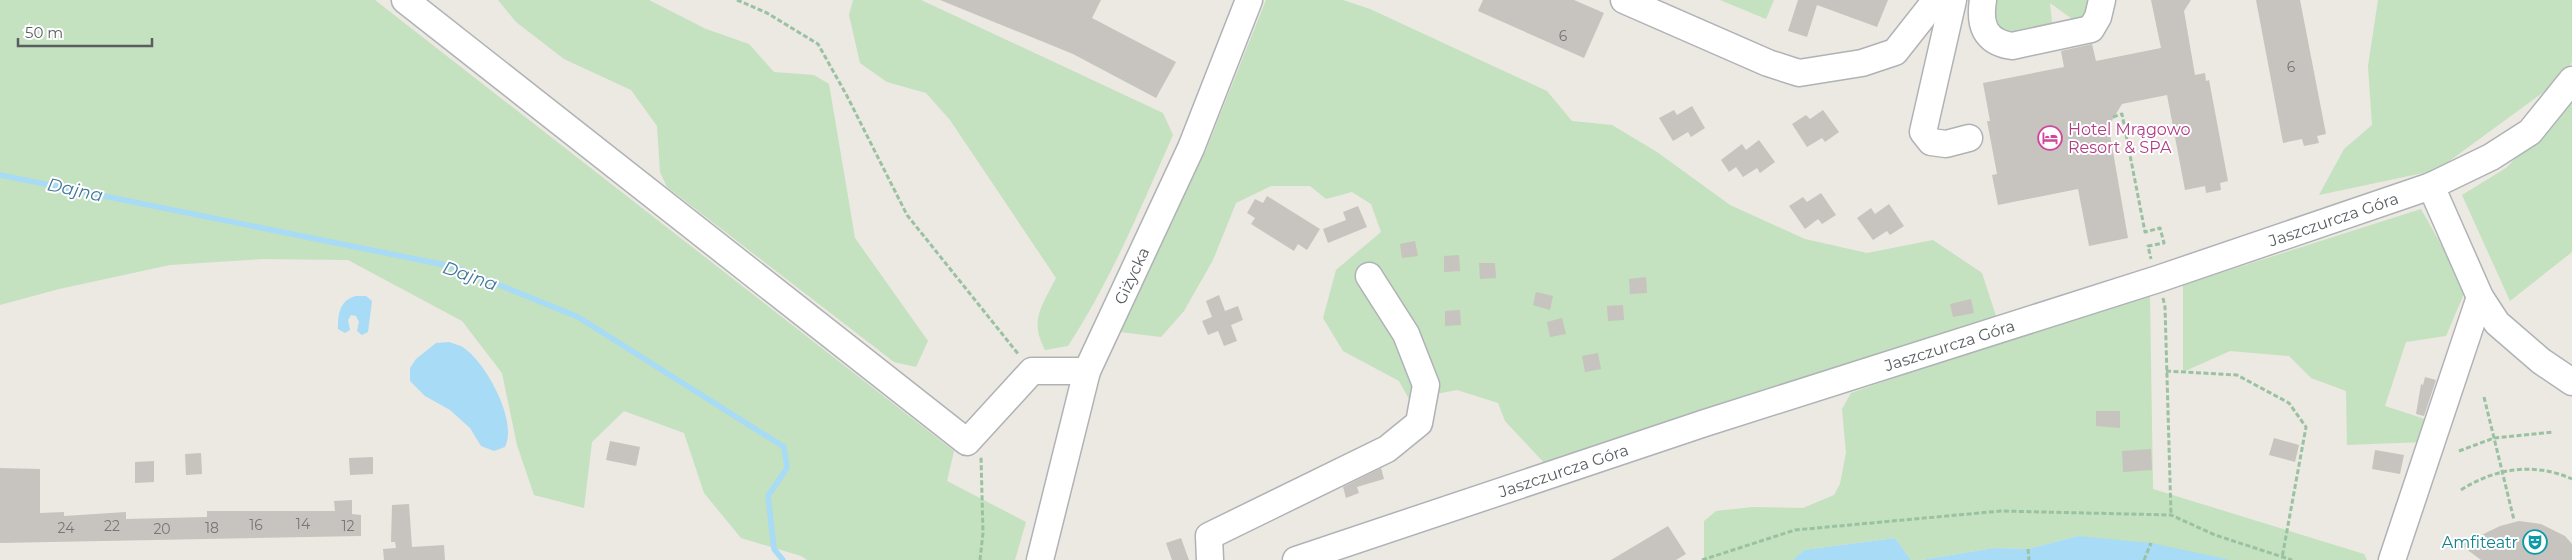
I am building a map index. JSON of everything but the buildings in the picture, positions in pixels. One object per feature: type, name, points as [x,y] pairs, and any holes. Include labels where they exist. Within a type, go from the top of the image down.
[{"type":"street","points":[[405,0],[967,442],[1032,371],[1087,371]]},
{"type":"street","name":"Giżycka","points":[[1040,560],[1087,371],[1191,148],[1250,0]]},
{"type":"street","points":[[1624,0],[1768,63],[1799,73],[1862,63],[1894,52],[1936,0]]},
{"type":"street","points":[[1953,0],[1922,132],[1931,142],[1946,144],[1969,138]]},
{"type":"street","points":[[1983,0],[1982,24],[1991,37],[2002,44],[2012,46],[2091,28],[2098,17],[2102,0]]},
{"type":"street","name":"Jaszczurcza Góra","points":[[1296,560],[1705,423],[2158,279],[2431,186],[2491,156],[2530,132],[2572,80]]},
{"type":"street","points":[[2431,186],[2480,297],[2497,323],[2541,361],[2572,382]]},
{"type":"street","points":[[1210,560],[1209,536],[1387,449],[1420,423],[1426,385],[1406,334],[1369,276]]},
{"type":"street","points":[[2392,560],[2480,297]]},
{"type":"path","points":[[737,0],[767,13],[818,44],[847,96],[906,215],[1032,371]]},
{"type":"path","points":[[2113,117],[2122,114],[2146,232],[2160,228],[2164,243],[2148,246],[2151,259]]},
{"type":"path","points":[[2165,307],[2171,515]]},
{"type":"path","points":[[2166,370],[2238,375],[2289,403],[2306,428],[2282,558]]},
{"type":"path","points":[[2484,397],[2514,520]]},
{"type":"path","points":[[2459,451],[2494,438],[2553,432]]},
{"type":"path","points":[[967,442],[982,459],[983,533],[980,560]]},
{"type":"path","points":[[2461,490],[2477,480],[2502,471],[2538,469],[2558,472],[2572,479]]},
{"type":"path","points":[[1702,560],[1795,530],[2001,511],[2171,515],[2215,535],[2292,560]]},
{"type":"path","points":[[2144,560],[2151,543]]},
{"type":"path","points":[[2028,549],[2029,560]]},
{"type":"green space","points":[[0,0],[375,0],[954,451],[947,481],[1026,522],[1015,560],[807,560],[801,556],[741,538],[704,493],[684,433],[624,411],[592,442],[584,508],[534,495],[517,445],[502,373],[462,321],[348,260],[263,259],[170,265],[59,289],[0,305]]},
{"type":"green space","points":[[498,0],[649,0],[706,29],[749,44],[774,72],[814,75],[829,84],[855,238],[928,341],[916,367],[894,362],[667,187],[660,172],[657,126],[631,90],[564,59],[516,22]]},
{"type":"green space","points":[[853,0],[921,0],[1163,113],[1173,135],[1112,269],[1068,346],[1045,350],[1038,330],[1039,313],[1056,278],[950,120],[926,93],[887,82],[860,63],[849,15]]},
{"type":"green space","points":[[1266,0],[1343,0],[1370,9],[1547,91],[1572,121],[1612,125],[1657,152],[1730,205],[1805,239],[1867,253],[1933,240],[1982,273],[1996,316],[1547,466],[1505,421],[1498,403],[1457,390],[1409,399],[1399,381],[1343,351],[1323,318],[1336,270],[1381,232],[1371,204],[1352,192],[1326,199],[1310,186],[1271,186],[1236,203],[1213,260],[1184,311],[1161,337],[1120,332],[1206,150]]},
{"type":"green space","points":[[1720,0],[1774,0],[1766,19]]},
{"type":"green space","points":[[1989,0],[2093,0],[2079,24],[2050,3],[2053,31],[2018,37],[1997,31]]},
{"type":"green space","points":[[2378,0],[2572,0],[2572,62],[2560,80],[2437,170],[2319,195],[2344,149],[2372,125],[2368,66]]},
{"type":"green space","points":[[2572,101],[2572,252],[2510,301],[2462,195],[2506,168]]},
{"type":"green space","points":[[2421,209],[2466,289],[2446,336],[2406,342],[2385,406],[2434,422],[2424,442],[2347,445],[2346,391],[2311,378],[2289,356],[2230,351],[2183,372],[2183,285]]},
{"type":"green space","points":[[2150,296],[2153,489],[2364,554],[2367,560],[2230,560],[2078,536],[2028,549],[1994,548],[1921,560],[1911,560],[1895,538],[1804,550],[1793,560],[1704,560],[1704,521],[1716,511],[1753,507],[1803,508],[1834,495],[1840,484],[1846,453],[1842,409],[1851,393],[2015,336]]},
{"type":"water","points":[[356,296],[366,296],[372,301],[368,332],[362,335],[357,331],[359,322],[356,316],[351,315],[348,320],[350,330],[345,333],[338,329],[343,304]]},
{"type":"water","points":[[449,342],[462,347],[473,355],[498,393],[507,423],[508,436],[505,447],[494,451],[481,446],[470,428],[450,410],[425,396],[410,381],[410,368],[416,359],[436,343]]},
{"type":"water","points":[[2078,536],[2151,543],[2231,560],[1921,560],[1994,548],[2028,549]]},
{"type":"water","points":[[1895,538],[1911,560],[1793,560],[1804,550]]},
{"type":"waterway","name":"Dajna","points":[[0,175],[455,267],[578,317],[784,447],[787,468],[768,496],[774,549],[783,560]]},
{"type":"place","name":"Hotel Mrągowo Resort & SPA","points":[[2050,138]]},
{"type":"place","name":"Amfiteatr","points":[[2535,542]]}]
